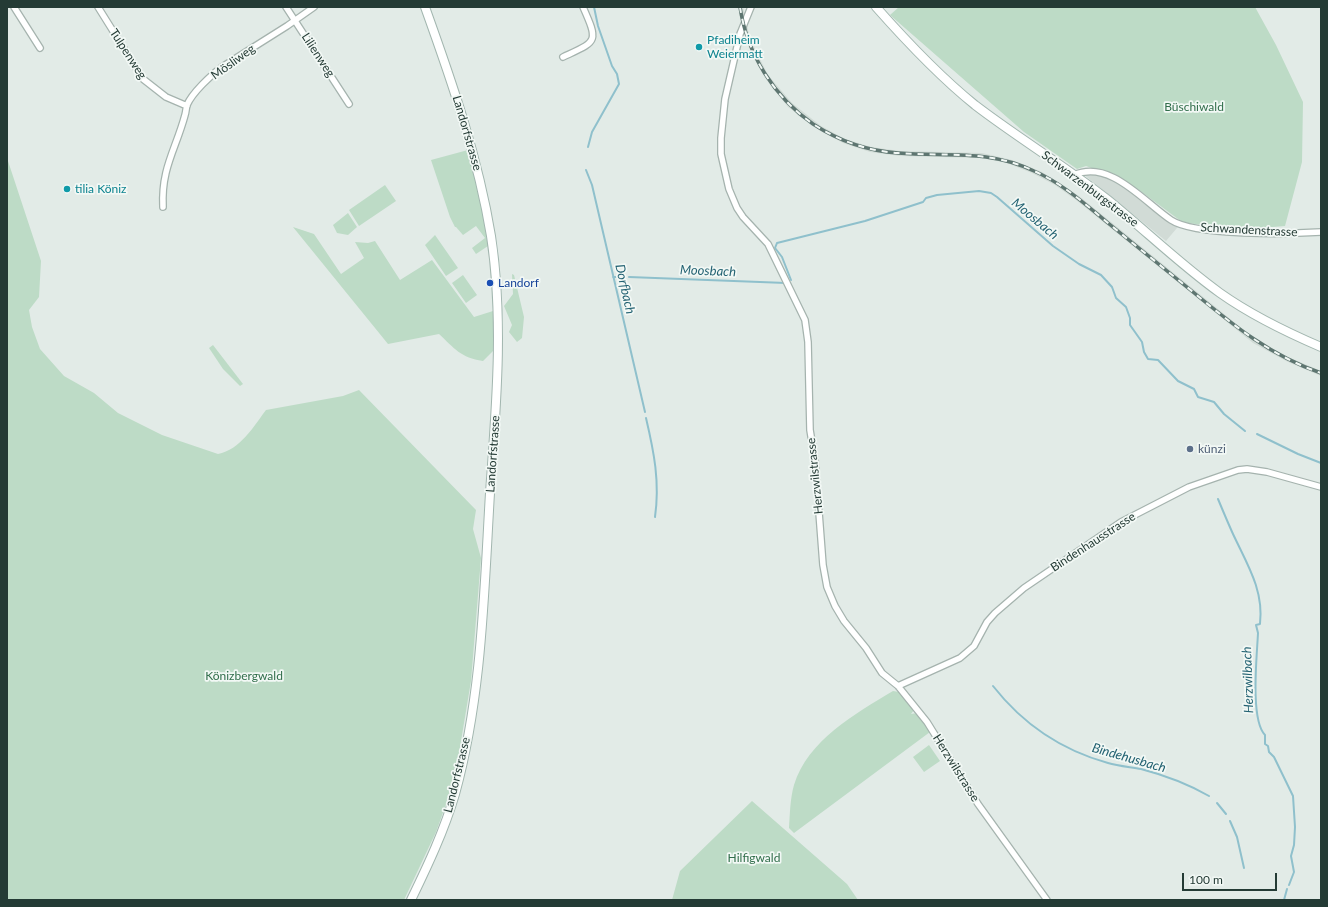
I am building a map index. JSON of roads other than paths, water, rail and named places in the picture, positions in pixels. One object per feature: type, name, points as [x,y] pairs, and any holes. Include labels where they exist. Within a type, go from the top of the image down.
[{"type":"street","points":[[14,7],[40,48]]},
{"type":"street","name":"Tulpenweg","points":[[98,7],[143,80],[166,98],[187,106]]},
{"type":"street","name":"Lilienweg","points":[[286,7],[349,104]]},
{"type":"street","name":"Mösliweg","points":[[163,207],[163,185],[167,163],[187,106],[206,82],[222,67],[295,21],[314,7]]},
{"type":"street","name":"Landorfstrasse","points":[[411,900],[433,854],[448,814],[457,784],[467,736],[481,631],[495,431],[499,340],[493,253],[481,184],[452,82],[425,7]]},
{"type":"street","points":[[563,57],[588,46],[593,40],[594,33],[583,7]]},
{"type":"street","name":"Herzwilstrasse","points":[[751,7],[740,34],[725,99],[721,138],[723,168],[729,190],[737,208],[743,217],[768,244],[805,320],[808,342],[810,430],[815,460],[822,558],[827,587],[834,606],[844,621],[866,648],[882,673],[898,686],[927,722],[978,804],[1047,900]]},
{"type":"street","name":"Schwarzenburgstrasse","points":[[876,7],[931,65],[961,93],[993,118],[1108,200],[1221,294],[1270,324],[1321,347]]},
{"type":"street","name":"Schwandenstrasse","points":[[1074,175],[1090,170],[1127,185],[1171,220],[1184,226],[1221,231],[1321,232]]},
{"type":"street","name":"Bindenhausstrasse","points":[[898,686],[960,658],[974,646],[987,622],[1024,588],[1121,522],[1189,488],[1238,470],[1247,469],[1267,472],[1321,487]]},
{"type":"waterway","name":"Dorfbach","points":[[588,147],[592,132],[619,84],[617,74],[612,66],[598,26],[594,7]]},
{"type":"waterway","name":"Dorfbach","points":[[586,170],[592,185],[645,412]]},
{"type":"waterway","name":"Moosbach","points":[[791,280],[782,257],[775,248],[777,243],[865,221],[923,202],[926,198],[937,195],[979,191],[991,193],[1053,246],[1079,264],[1101,275],[1112,287],[1116,298],[1126,307],[1130,318],[1130,325],[1142,342],[1144,352],[1148,359],[1158,360],[1178,381],[1194,389],[1198,397],[1214,402],[1224,414],[1245,431]]},
{"type":"waterway","name":"Moosbach","points":[[613,277],[625,277]]},
{"type":"waterway","name":"Moosbach","points":[[629,277],[786,283]]},
{"type":"waterway","name":"Dorfbach","points":[[646,418],[655,467],[657,492],[655,517]]},
{"type":"waterway","name":"Moosbach","points":[[1257,434],[1298,454],[1321,463]]},
{"type":"waterway","name":"Herzwilbach","points":[[1218,499],[1257,588],[1261,612],[1260,624],[1256,625],[1258,633],[1256,671],[1257,716],[1260,727],[1265,735],[1265,744],[1268,746],[1269,752],[1274,757],[1293,796],[1295,827],[1294,845],[1291,856],[1294,872],[1289,885]]},
{"type":"waterway","name":"Bindehusbach","points":[[993,686],[1004,699],[1030,723],[1044,734],[1074,751],[1108,763],[1141,769],[1158,774],[1209,796]]},
{"type":"waterway","name":"Bindehusbach","points":[[1217,803],[1226,814]]},
{"type":"waterway","name":"Bindehusbach","points":[[1230,821],[1237,837],[1244,868]]},
{"type":"waterway","name":"Herzwilbach","points":[[1284,900],[1287,889]]},
{"type":"railway","points":[[740,7],[749,41],[764,73],[786,101],[813,124],[843,140],[876,150],[916,154],[967,155],[1000,159],[1034,171],[1064,188],[1082,201],[1238,328],[1269,349],[1321,373]]},
{"type":"place","name":"Pfadiheim Weiermatt","points":[[699,47]]},
{"type":"place","name":"tilia Köniz","points":[[67,189]]},
{"type":"place","name":"Landorf","points":[[490,283]]},
{"type":"place","name":"künzi","points":[[1190,449]]},
{"type":"park label","name":"Büschiwald","points":[[1194,107]]},
{"type":"park label","name":"Könizbergwald","points":[[244,676]]},
{"type":"park label","name":"Hilfigwald","points":[[754,858]]}]
